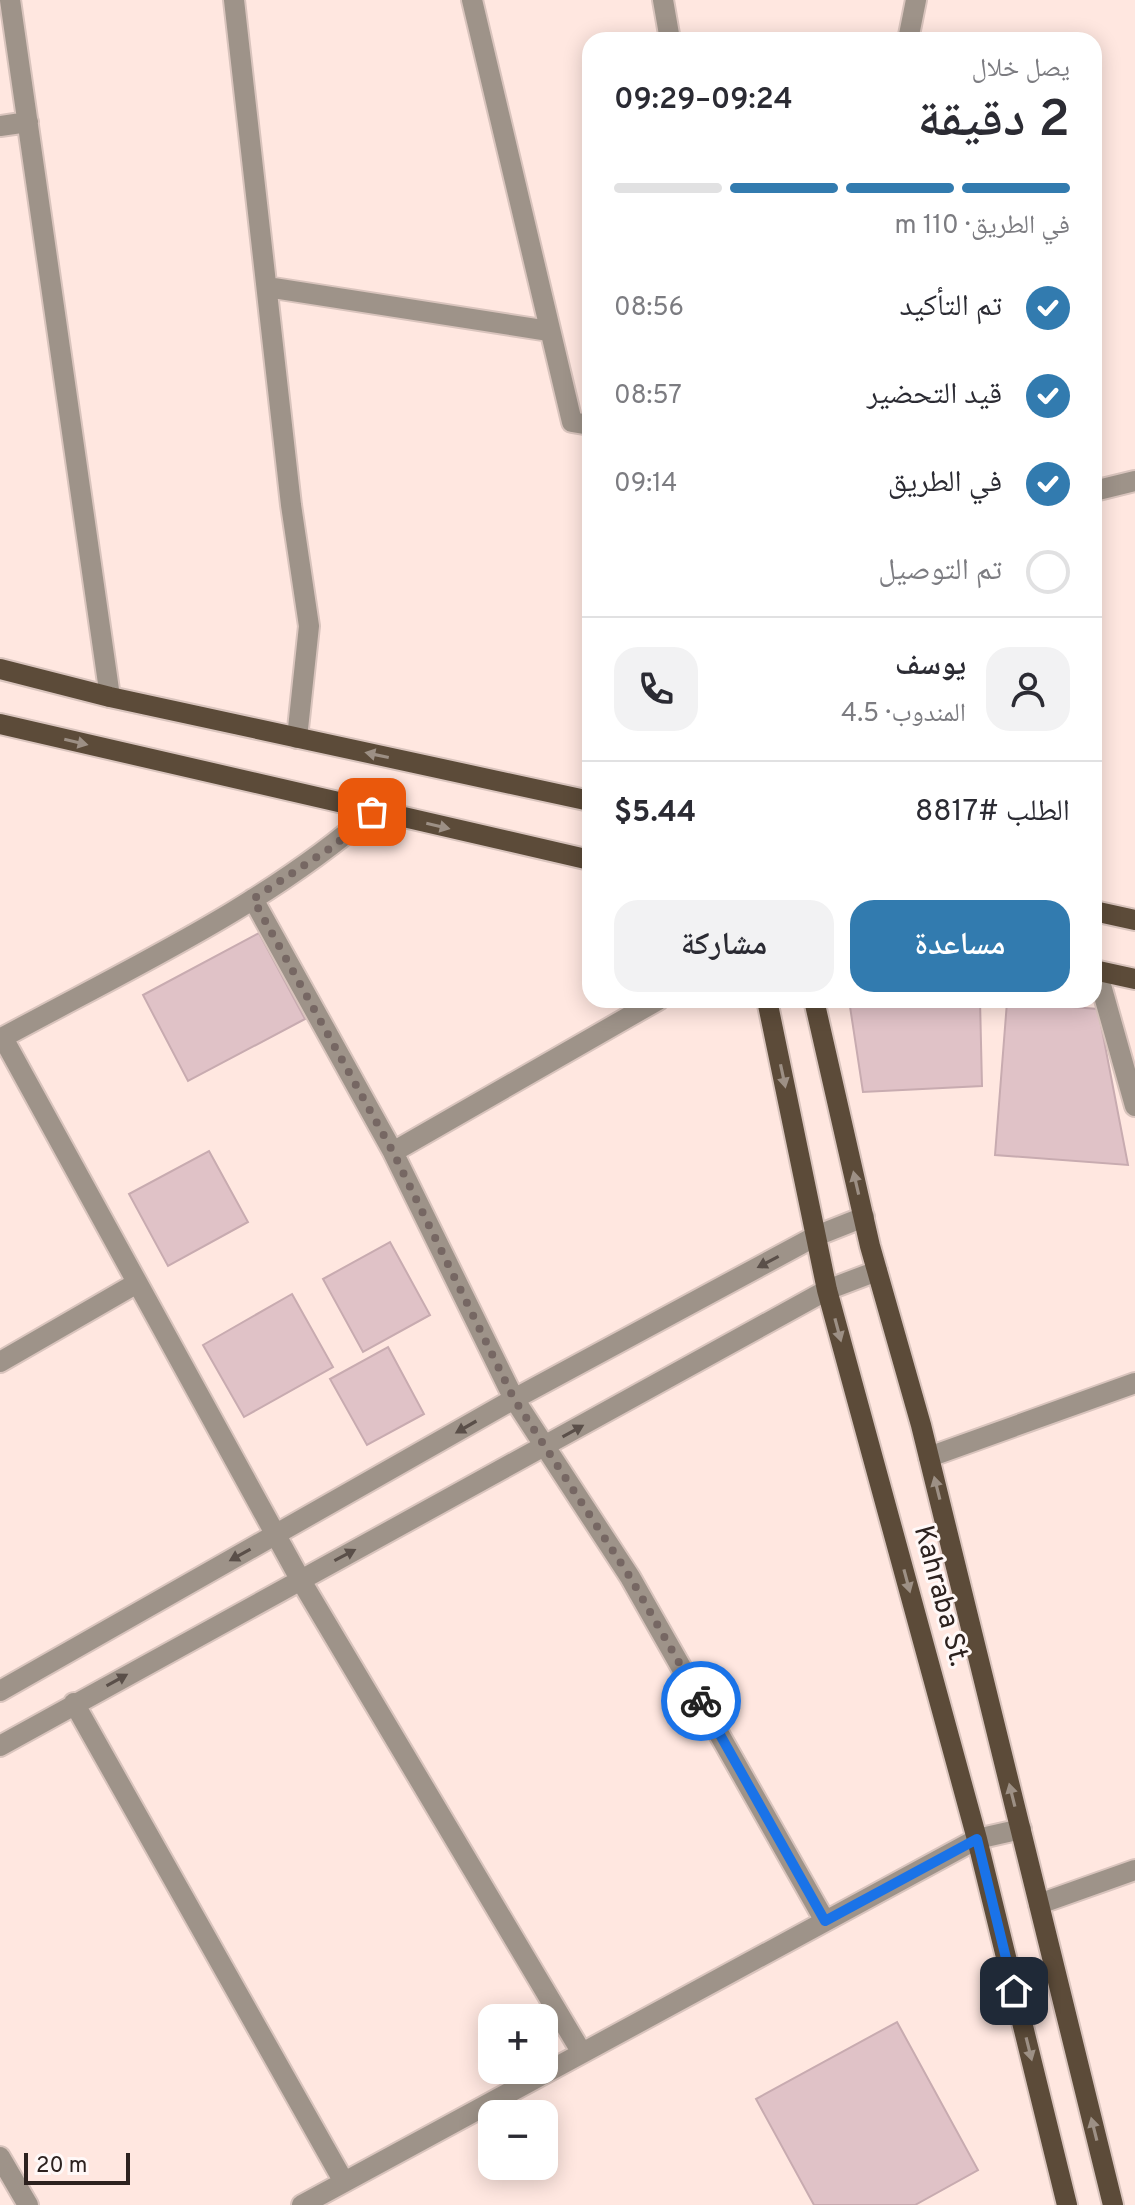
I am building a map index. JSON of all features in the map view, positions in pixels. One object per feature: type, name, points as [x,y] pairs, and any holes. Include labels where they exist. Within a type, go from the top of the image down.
[{"type":"main road","points":[[0,669],[110,697],[582,799]]},
{"type":"main road","points":[[0,724],[582,858]]},
{"type":"main road","points":[[1102,913],[1135,920]]},
{"type":"main road","points":[[1102,972],[1135,979]]},
{"type":"main road","name":"Kahraba St.","points":[[769,1008],[827,1290],[977,1839],[1067,2205]]},
{"type":"main road","name":"Kahraba St.","points":[[816,1008],[877,1271],[929,1457],[1113,2205]]},
{"type":"street","points":[[10,0],[110,697]]},
{"type":"street","points":[[234,0],[291,505],[309,626],[297,738]]},
{"type":"street","points":[[472,0],[572,422],[582,424]]},
{"type":"street","points":[[663,0],[669,32]]},
{"type":"street","points":[[910,32],[916,0]]},
{"type":"street","points":[[0,126],[28,122]]},
{"type":"street","points":[[267,287],[549,331]]},
{"type":"street","points":[[1102,489],[1135,481]]},
{"type":"street","points":[[372,812],[335,845],[253,899],[2,1038],[300,1579],[582,2053]]},
{"type":"street","points":[[253,899],[393,1152],[514,1399],[630,1577],[825,1921]]},
{"type":"street","points":[[1102,992],[1135,1106]]},
{"type":"street","points":[[393,1152],[644,1008]]},
{"type":"street","points":[[0,1691],[514,1399],[816,1236],[864,1217]]},
{"type":"street","points":[[0,1746],[827,1290],[877,1271]]},
{"type":"street","points":[[0,1362],[137,1283]]},
{"type":"street","points":[[929,1457],[1135,1383]]},
{"type":"street","points":[[74,1703],[344,2182]]},
{"type":"street","points":[[302,2205],[977,1839],[1021,1829]]},
{"type":"street","points":[[1039,1904],[1135,1870]]},
{"type":"street","points":[[0,2157],[28,2205]]},
{"type":"building","points":[[259,933],[305,1019],[188,1081],[143,995]]},
{"type":"building","points":[[850,1008],[980,1008],[982,1086],[863,1092]]},
{"type":"building","points":[[1007,1008],[1098,1009],[1128,1165],[995,1155]]},
{"type":"building","points":[[209,1151],[248,1222],[168,1266],[129,1194]]},
{"type":"building","points":[[390,1242],[430,1315],[363,1352],[323,1279]]},
{"type":"building","points":[[292,1294],[333,1367],[244,1417],[203,1345]]},
{"type":"building","points":[[388,1347],[424,1414],[367,1445],[330,1379]]},
{"type":"building","points":[[897,2022],[978,2170],[915,2205],[814,2205],[756,2099]]},
{"type":"way so far","points":[[372,812],[335,845],[253,899],[393,1152],[514,1399],[630,1577],[701,1701]]},
{"type":"route","points":[[701,1701],[825,1921],[977,1839],[1014,1991]]}]
